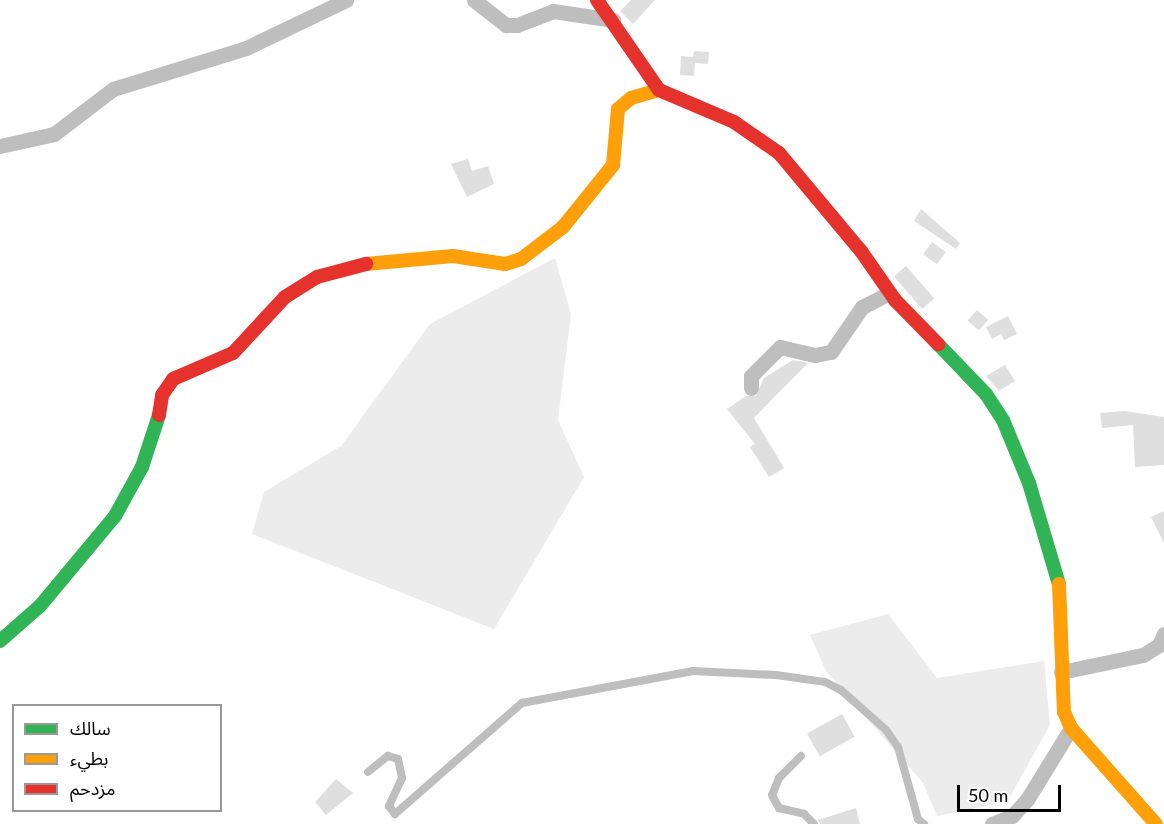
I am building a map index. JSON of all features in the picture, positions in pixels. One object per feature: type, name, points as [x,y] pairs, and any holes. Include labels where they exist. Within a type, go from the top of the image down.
[{"type":"street","points":[[0,146],[54,134],[113,88],[246,48],[346,0]]},
{"type":"street","points":[[474,0],[489,6],[506,25],[518,25],[553,11],[613,20]]},
{"type":"street","points":[[597,0],[613,20],[659,90],[734,122],[779,153],[861,251],[890,293],[968,371],[1003,420],[1029,483],[1057,572],[1062,600],[1061,693],[1071,728],[1156,824]]},
{"type":"street","points":[[0,641],[40,606],[115,516],[142,467],[157,430],[162,395],[173,380],[233,353],[285,297],[317,278],[363,264],[411,258],[453,256],[505,264],[520,259],[563,227],[613,165],[614,121],[618,109],[631,98],[659,90]]},
{"type":"street","points":[[752,388],[752,376],[780,346],[816,355],[831,352],[862,307],[890,293]]},
{"type":"street","points":[[1061,672],[1143,655],[1159,645],[1164,634]]},
{"type":"street","points":[[992,824],[1012,816],[1028,798],[1071,728]]},
{"type":"lane","points":[[368,772],[388,756],[398,759],[402,778],[389,806],[395,814],[522,703],[693,671],[776,675],[825,682],[842,690],[886,730],[898,747],[918,819],[924,824]]},
{"type":"lane","points":[[801,756],[779,778],[772,795],[779,808],[804,814],[814,824]]},
{"type":"shaded area","points":[[555,258],[571,314],[558,420],[584,477],[494,629],[252,534],[264,492],[341,446],[430,324]]},
{"type":"shaded area","points":[[888,614],[937,678],[1044,661],[1050,725],[1007,802],[937,816],[923,783],[826,671],[810,635]]},
{"type":"building","points":[[631,0],[655,0],[633,24],[620,11]]},
{"type":"building","points":[[694,51],[709,52],[708,64],[695,63],[694,76],[680,75],[681,56],[693,57]]},
{"type":"building","points":[[468,159],[472,171],[488,166],[494,184],[467,197],[451,164]]},
{"type":"building","points":[[921,209],[960,243],[956,249],[914,221]]},
{"type":"building","points":[[932,242],[946,252],[937,264],[923,254]]},
{"type":"building","points":[[906,266],[934,298],[922,309],[894,276]]},
{"type":"building","points":[[977,310],[988,320],[979,330],[968,320]]},
{"type":"building","points":[[1008,316],[1017,334],[1004,340],[1001,334],[992,339],[986,327]]},
{"type":"building","points":[[793,360],[808,363],[754,418],[784,468],[769,477],[750,447],[755,444],[727,409],[746,396],[756,396],[764,378]]},
{"type":"building","points":[[1005,365],[1015,381],[999,391],[986,376]]},
{"type":"building","points":[[1125,411],[1164,417],[1164,465],[1135,467],[1133,425],[1102,428],[1100,413]]},
{"type":"building","points":[[1164,511],[1164,543],[1151,517]]},
{"type":"building","points":[[842,714],[855,737],[820,756],[807,733]]},
{"type":"building","points":[[336,779],[353,793],[326,815],[315,802]]},
{"type":"building","points":[[856,808],[860,824],[820,824],[818,820]]},
{"type":"traffic: fast","points":[[938,344],[986,394],[1003,420],[1029,483],[1059,584]]},
{"type":"traffic: fast","points":[[0,641],[40,606],[115,516],[142,467],[159,415]]},
{"type":"traffic: slow","points":[[366,264],[453,256],[505,264],[521,259],[563,227],[613,165],[618,109],[631,98],[659,90]]},
{"type":"traffic: slow","points":[[1059,584],[1064,712],[1071,728],[1156,824]]},
{"type":"traffic: jam","points":[[597,0],[659,90],[734,122],[779,153],[861,251],[895,300],[938,344]]},
{"type":"traffic: jam","points":[[159,415],[162,395],[173,379],[233,353],[285,297],[317,277],[366,264]]}]
